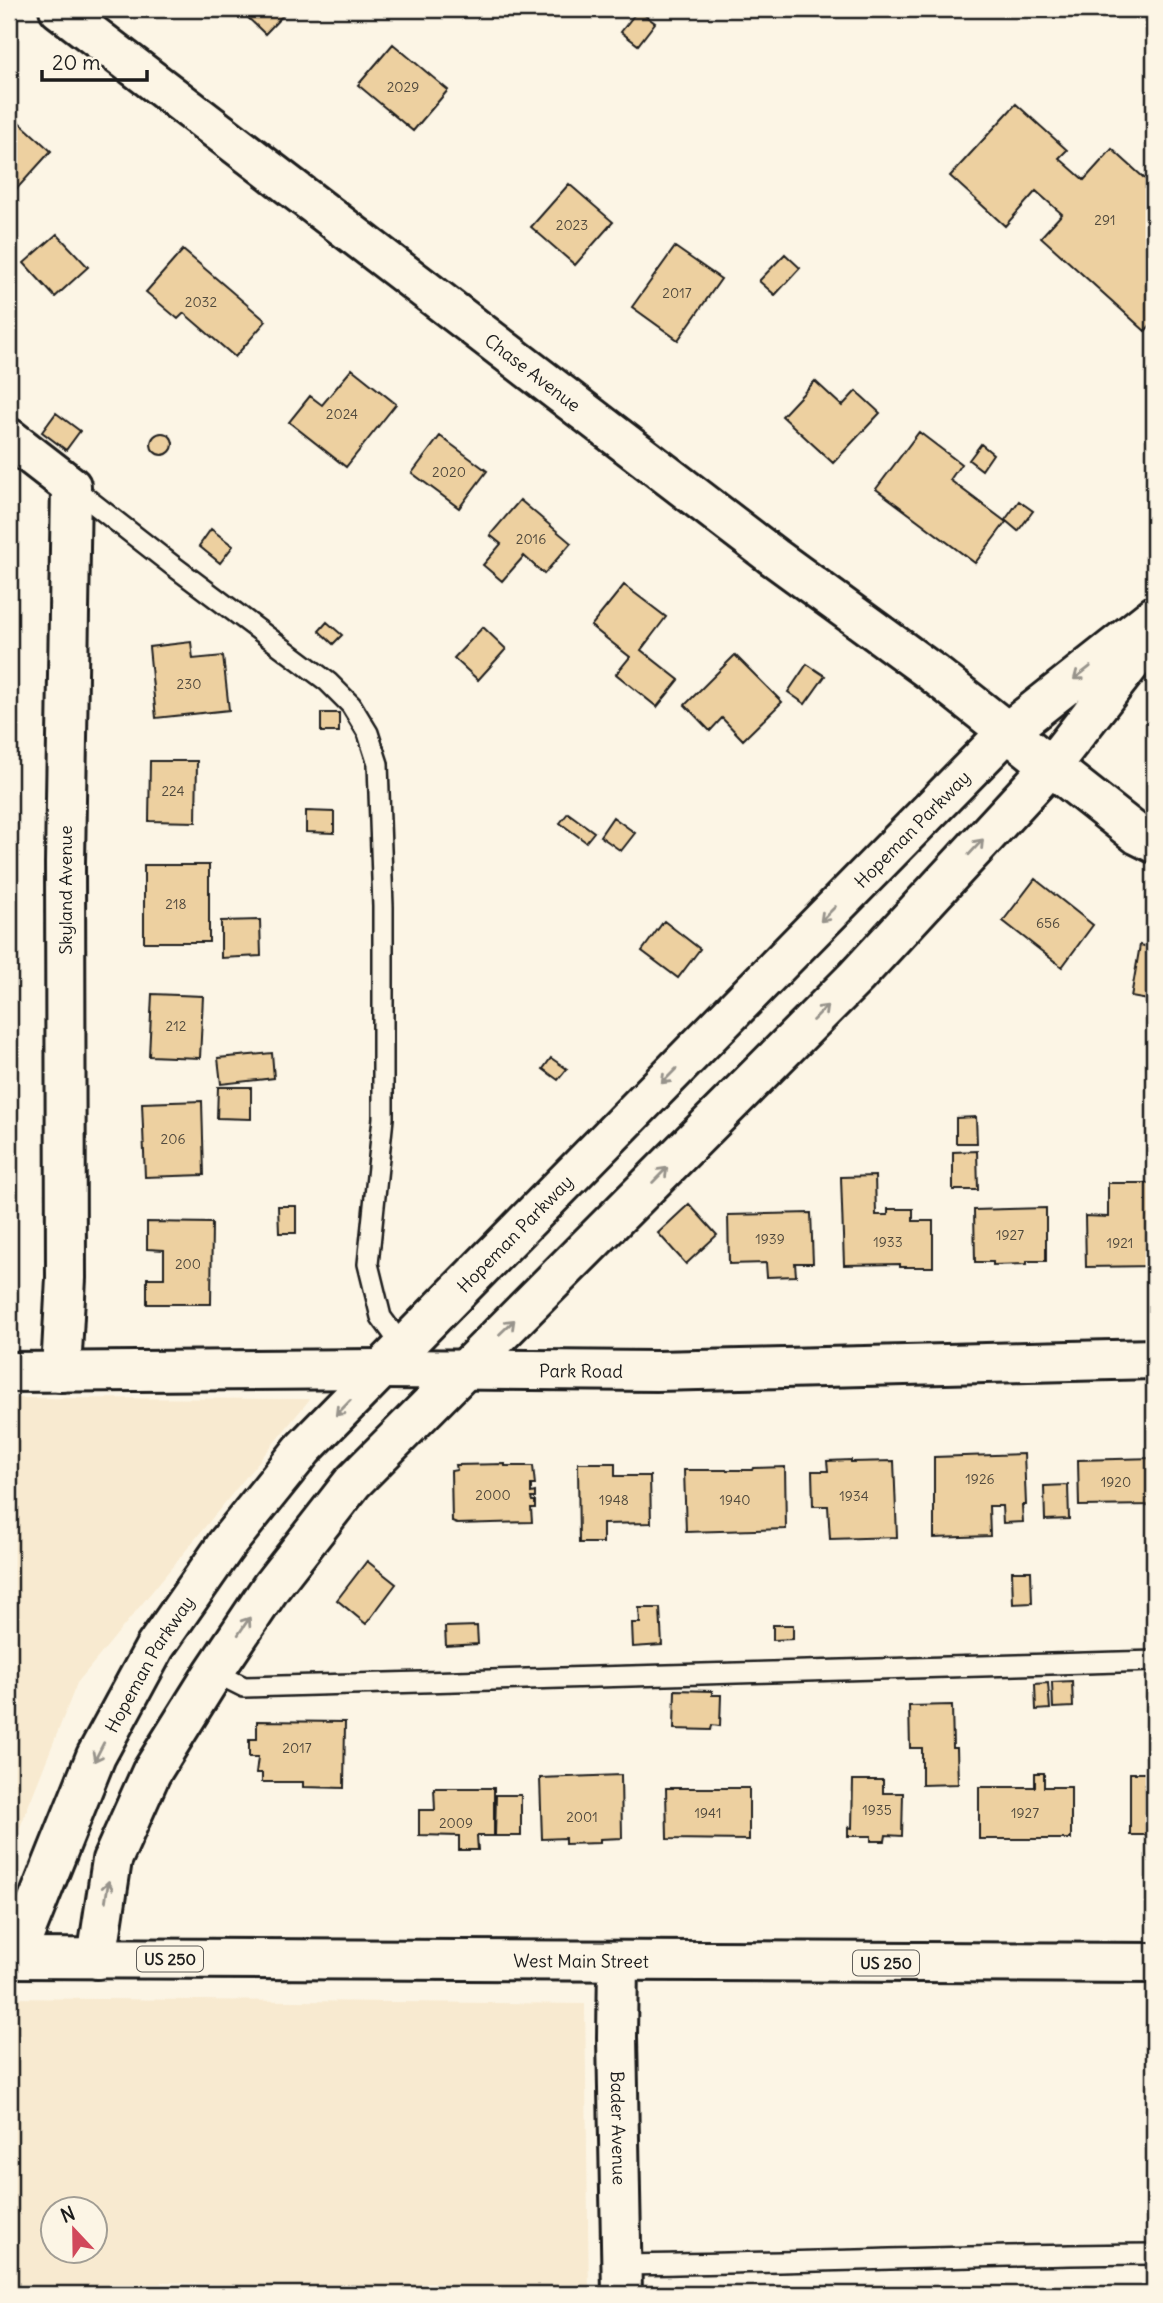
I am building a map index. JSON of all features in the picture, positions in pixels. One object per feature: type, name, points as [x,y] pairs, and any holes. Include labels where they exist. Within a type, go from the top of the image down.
[{"type":"main road","name":"Chase Avenue","points":[[59,9],[774,557],[933,673],[1138,835],[1154,843]]},
{"type":"main road","points":[[9,438],[71,485]]},
{"type":"main road","name":"Skyland Avenue","points":[[61,1372],[66,1278],[65,863],[71,485]]},
{"type":"main road","name":"Hopeman Parkway","points":[[12,1958],[96,1756],[155,1647],[226,1545],[303,1449],[1007,732],[1154,616]]},
{"type":"main road","points":[[97,1959],[112,1860],[151,1773],[271,1587],[353,1482],[856,977],[1050,767],[1154,634]]},
{"type":"main road","name":"Park Road","points":[[9,1372],[392,1358],[462,1371],[656,1371],[1154,1359]]},
{"type":"main road","name":"West Main Street","points":[[12,1958],[1154,1963]]},
{"type":"main road","name":"Bader Avenue","points":[[618,1962],[622,2280]]},
{"type":"lane","points":[[71,485],[328,682],[351,705],[368,733],[378,764],[383,907],[383,1118],[368,1264],[392,1358]]},
{"type":"lane","points":[[214,1672],[244,1687],[1154,1661]]},
{"type":"lane","points":[[622,2280],[765,2264],[1154,2254]]},
{"type":"shaded area","points":[[9,1398],[310,1399],[77,1683],[9,1855]]},
{"type":"shaded area","points":[[9,1998],[585,2004],[589,2294],[496,2294],[161,2282],[160,2294],[9,2294]]},
{"type":"building","points":[[239,9],[289,9],[265,34]]},
{"type":"building","points":[[638,10],[655,23],[638,45],[621,32]]},
{"type":"building","points":[[393,44],[448,90],[413,131],[358,85]]},
{"type":"building","points":[[1016,104],[1067,150],[1059,158],[1084,180],[1112,149],[1154,187],[1154,321],[1145,331],[1041,237],[1062,214],[1036,191],[1005,226],[950,176]]},
{"type":"building","points":[[11,115],[51,151],[13,193],[9,190]]},
{"type":"building","points":[[569,184],[613,222],[575,265],[531,227]]},
{"type":"building","points":[[57,234],[88,267],[55,297],[24,263]]},
{"type":"building","points":[[675,247],[721,279],[678,340],[632,307]]},
{"type":"building","points":[[183,250],[266,321],[235,357],[184,313],[178,319],[146,292]]},
{"type":"building","points":[[785,254],[800,268],[775,295],[759,281]]},
{"type":"building","points":[[352,369],[396,404],[346,467],[289,422],[310,396],[322,405]]},
{"type":"building","points":[[815,381],[842,406],[856,391],[880,413],[833,463],[782,416]]},
{"type":"building","points":[[56,413],[80,431],[66,450],[42,432]]},
{"type":"building","points":[[919,432],[961,464],[950,480],[1006,522],[975,563],[876,489]]},
{"type":"building","points":[[162,433],[170,436],[173,444],[170,452],[162,455],[154,452],[151,444],[154,436]]},
{"type":"building","points":[[440,436],[487,471],[459,508],[412,473]]},
{"type":"building","points":[[981,444],[993,454],[982,470],[969,460]]},
{"type":"building","points":[[520,500],[571,543],[544,574],[524,556],[502,581],[483,565],[501,544],[490,535]]},
{"type":"building","points":[[1019,501],[1033,511],[1018,531],[1005,520]]},
{"type":"building","points":[[211,529],[233,546],[220,563],[199,546]]},
{"type":"building","points":[[624,585],[666,617],[641,650],[679,680],[657,707],[616,674],[630,657],[591,626]]},
{"type":"building","points":[[327,622],[342,635],[333,644],[319,631]]},
{"type":"building","points":[[483,627],[506,649],[478,680],[454,658]]},
{"type":"building","points":[[191,642],[193,659],[223,656],[229,710],[156,718],[149,647]]},
{"type":"building","points":[[735,655],[782,702],[743,740],[722,718],[710,731],[685,705]]},
{"type":"building","points":[[807,664],[825,676],[805,704],[788,692]]},
{"type":"building","points":[[321,713],[339,713],[339,732],[321,732]]},
{"type":"building","points":[[150,761],[197,761],[196,822],[149,821]]},
{"type":"building","points":[[306,811],[334,812],[334,833],[306,832]]},
{"type":"building","points":[[568,813],[594,832],[586,842],[560,823]]},
{"type":"building","points":[[613,817],[635,833],[621,851],[600,836]]},
{"type":"building","points":[[144,865],[209,865],[209,942],[144,942]]},
{"type":"building","points":[[1035,879],[1093,925],[1062,967],[1003,921]]},
{"type":"building","points":[[260,920],[261,956],[221,958],[221,921]]},
{"type":"building","points":[[664,921],[700,949],[678,978],[642,951]]},
{"type":"building","points":[[1140,945],[1154,948],[1154,1001],[1131,997]]},
{"type":"building","points":[[152,994],[203,996],[200,1058],[149,1056]]},
{"type":"building","points":[[272,1053],[274,1078],[221,1084],[218,1058]]},
{"type":"building","points":[[551,1058],[567,1069],[558,1080],[543,1069]]},
{"type":"building","points":[[218,1087],[251,1087],[251,1119],[217,1118]]},
{"type":"building","points":[[202,1101],[204,1175],[145,1177],[142,1103]]},
{"type":"building","points":[[976,1117],[977,1143],[956,1143],[956,1118]]},
{"type":"building","points":[[977,1151],[978,1190],[953,1190],[953,1152]]},
{"type":"building","points":[[875,1176],[876,1215],[888,1215],[888,1209],[913,1209],[913,1221],[933,1221],[933,1267],[900,1267],[900,1264],[844,1265],[841,1177]]},
{"type":"building","points":[[1108,1183],[1154,1183],[1154,1266],[1086,1267],[1085,1216],[1108,1217]]},
{"type":"building","points":[[689,1204],[717,1235],[686,1264],[658,1233]]},
{"type":"building","points":[[278,1206],[296,1206],[296,1233],[279,1233]]},
{"type":"building","points":[[1046,1208],[1046,1261],[993,1265],[993,1262],[975,1262],[974,1210]]},
{"type":"building","points":[[811,1213],[813,1263],[795,1263],[796,1276],[767,1277],[766,1263],[729,1264],[728,1215]]},
{"type":"building","points":[[147,1222],[212,1223],[211,1304],[147,1304],[147,1278],[164,1278],[164,1250],[147,1249]]},
{"type":"building","points":[[1024,1454],[1026,1505],[1022,1505],[1023,1522],[1003,1523],[1002,1506],[989,1506],[990,1536],[934,1538],[934,1457]]},
{"type":"building","points":[[1154,1458],[1154,1505],[1079,1506],[1078,1460]]},
{"type":"building","points":[[827,1461],[894,1461],[897,1537],[830,1539],[828,1506],[813,1506],[812,1471],[828,1471]]},
{"type":"building","points":[[578,1463],[615,1463],[615,1476],[650,1476],[651,1523],[603,1524],[603,1543],[579,1543]]},
{"type":"building","points":[[456,1465],[533,1466],[535,1485],[531,1485],[531,1493],[535,1492],[535,1498],[531,1498],[535,1501],[535,1508],[531,1508],[532,1522],[452,1522],[451,1471],[457,1470]]},
{"type":"building","points":[[785,1467],[786,1529],[686,1532],[684,1470]]},
{"type":"building","points":[[1068,1485],[1069,1519],[1045,1520],[1044,1486]]},
{"type":"building","points":[[367,1561],[396,1584],[366,1624],[337,1600]]},
{"type":"building","points":[[1012,1571],[1031,1571],[1032,1603],[1013,1604]]},
{"type":"building","points":[[639,1608],[660,1608],[662,1645],[633,1647],[632,1623],[640,1623]]},
{"type":"building","points":[[773,1625],[793,1625],[793,1639],[773,1640]]},
{"type":"building","points":[[477,1626],[478,1644],[446,1646],[445,1627]]},
{"type":"building","points":[[1072,1681],[1073,1707],[1053,1708],[1052,1682]]},
{"type":"building","points":[[1048,1683],[1050,1709],[1036,1710],[1035,1684]]},
{"type":"building","points":[[675,1690],[712,1691],[712,1695],[721,1695],[720,1726],[712,1725],[711,1730],[674,1729]]},
{"type":"building","points":[[952,1705],[953,1748],[957,1748],[958,1784],[922,1785],[922,1748],[910,1748],[909,1706]]},
{"type":"building","points":[[257,1721],[345,1722],[344,1788],[303,1787],[303,1782],[262,1782],[262,1773],[256,1773],[258,1757],[249,1757],[249,1739],[257,1739]]},
{"type":"building","points":[[1035,1773],[1044,1773],[1044,1787],[1071,1787],[1071,1839],[979,1839],[979,1787],[1035,1787]]},
{"type":"building","points":[[1130,1773],[1154,1773],[1154,1835],[1130,1835]]},
{"type":"building","points":[[621,1775],[622,1838],[600,1839],[600,1843],[565,1844],[565,1838],[542,1839],[540,1778]]},
{"type":"building","points":[[853,1780],[883,1780],[883,1793],[903,1793],[902,1836],[886,1835],[885,1841],[871,1841],[871,1836],[848,1836],[848,1827],[852,1828]]},
{"type":"building","points":[[434,1788],[494,1788],[494,1836],[477,1836],[478,1850],[459,1850],[459,1836],[419,1835],[419,1810],[435,1810]]},
{"type":"building","points":[[666,1788],[749,1788],[749,1840],[667,1839]]},
{"type":"building","points":[[496,1795],[521,1795],[521,1836],[495,1836]]}]
